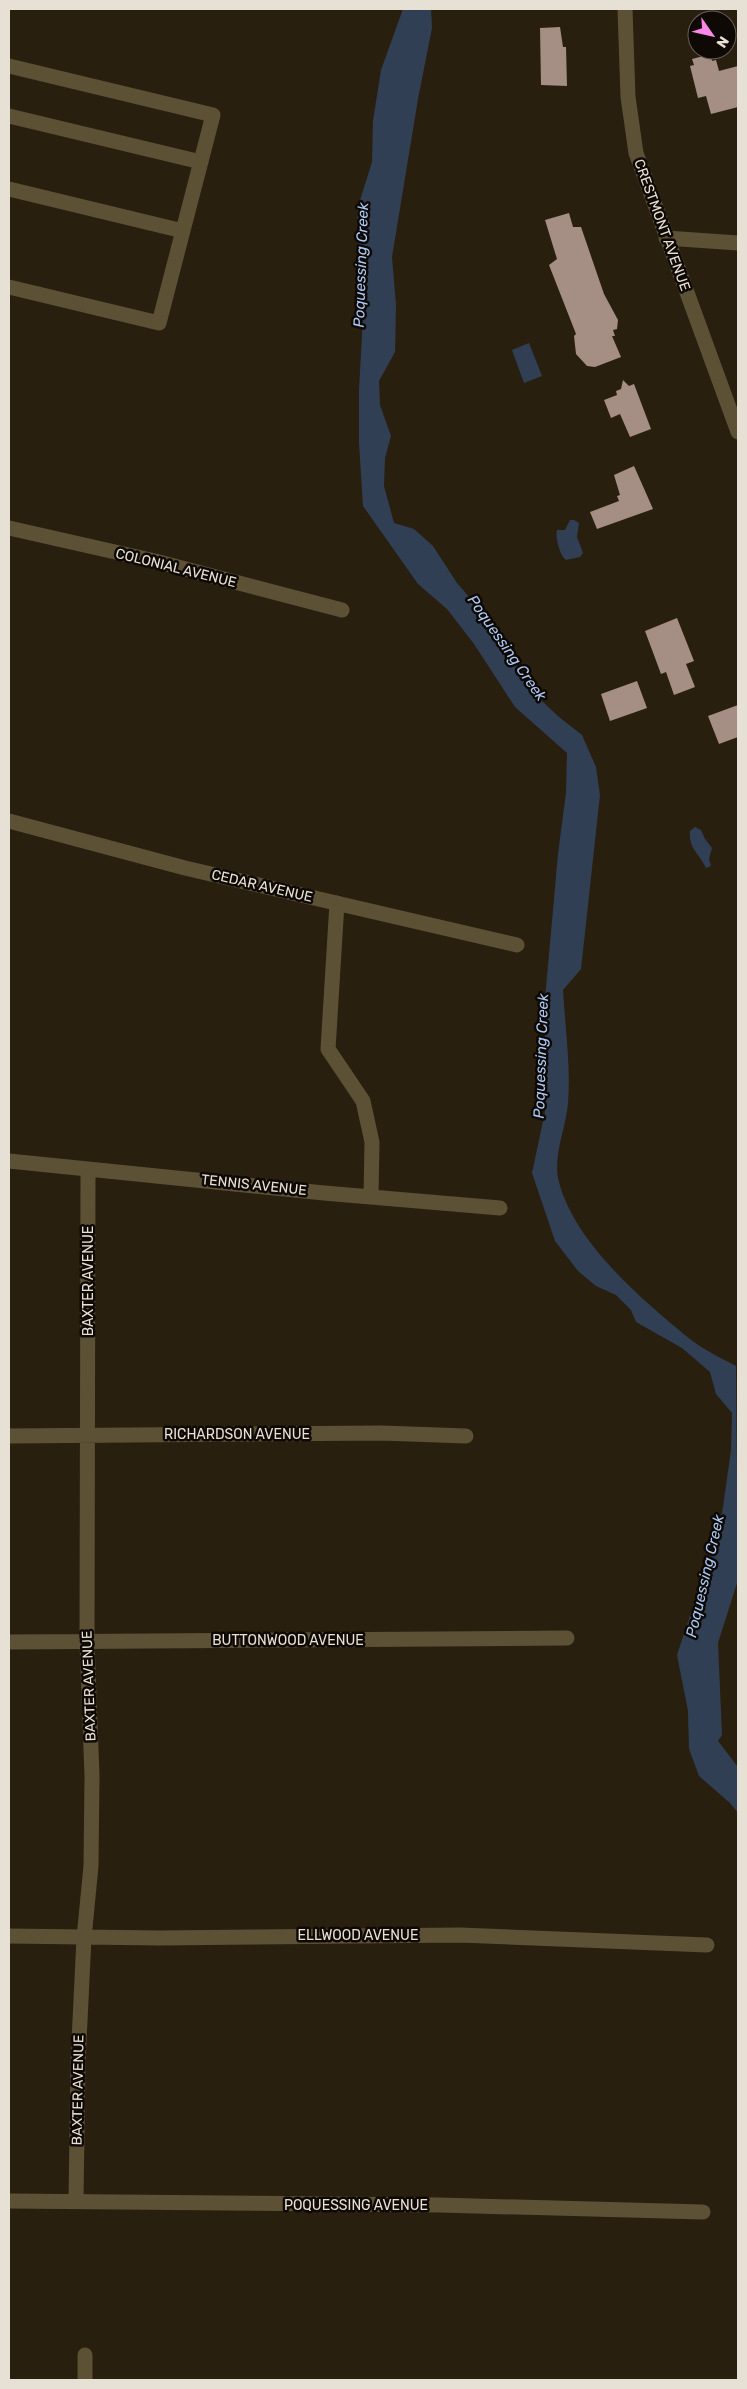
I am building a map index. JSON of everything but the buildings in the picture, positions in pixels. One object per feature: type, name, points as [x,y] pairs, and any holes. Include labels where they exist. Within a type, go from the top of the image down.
[{"type":"street","name":"CRESTMONT AVENUE","points":[[625,9],[628,97],[636,153],[738,432]]},
{"type":"street","points":[[9,66],[213,115],[159,323],[9,287]]},
{"type":"street","points":[[9,116],[201,162]]},
{"type":"street","points":[[9,189],[183,231]]},
{"type":"street","points":[[666,238],[738,243]]},
{"type":"street","name":"COLONIAL AVENUE","points":[[9,528],[155,561],[342,610]]},
{"type":"street","name":"CEDAR AVENUE","points":[[9,821],[185,868],[517,945]]},
{"type":"street","points":[[337,903],[328,1049],[363,1101],[372,1142],[371,1197]]},
{"type":"street","name":"TENNIS AVENUE","points":[[9,1161],[500,1208]]},
{"type":"street","name":"BAXTER AVENUE","points":[[76,2201],[78,2062],[84,1938],[91,1866],[92,1776],[87,1642],[88,1170]]},
{"type":"street","name":"RICHARDSON AVENUE","points":[[9,1436],[381,1433],[466,1436]]},
{"type":"street","name":"BUTTONWOOD AVENUE","points":[[9,1642],[567,1638]]},
{"type":"street","name":"ELLWOOD AVENUE","points":[[9,1936],[84,1938],[460,1935],[707,1944]]},
{"type":"street","name":"POQUESSING AVENUE","points":[[9,2201],[439,2205],[703,2212]]},
{"type":"street","points":[[85,2355],[85,2380]]},
{"type":"water","name":"Poquessing Creek","points":[[403,9],[431,9],[432,28],[418,99],[392,257],[396,305],[395,352],[379,381],[380,405],[391,436],[385,458],[384,486],[394,523],[414,529],[433,546],[457,583],[502,635],[528,688],[559,717],[582,735],[596,767],[600,795],[581,969],[563,990],[569,1089],[567,1113],[558,1153],[557,1173],[567,1204],[593,1246],[610,1266],[648,1303],[691,1340],[736,1366],[738,1580],[718,1643],[722,1735],[718,1741],[738,1767],[738,1813],[730,1803],[699,1776],[689,1749],[688,1711],[677,1655],[721,1521],[731,1450],[732,1413],[716,1394],[710,1372],[682,1348],[636,1322],[631,1310],[616,1295],[596,1286],[578,1271],[555,1241],[532,1173],[545,1112],[545,999],[558,854],[566,793],[567,753],[515,707],[474,644],[447,609],[418,584],[363,506],[359,443],[359,389],[363,318],[357,210],[372,162],[373,121],[381,70]]},
{"type":"water","points":[[529,343],[542,376],[524,383],[512,350]]},
{"type":"water","points":[[570,520],[579,523],[577,537],[583,553],[580,557],[566,560],[557,542],[557,530],[565,530]]},
{"type":"water","points":[[695,827],[701,830],[712,848],[709,859],[711,866],[706,868],[691,842],[690,831]]}]
